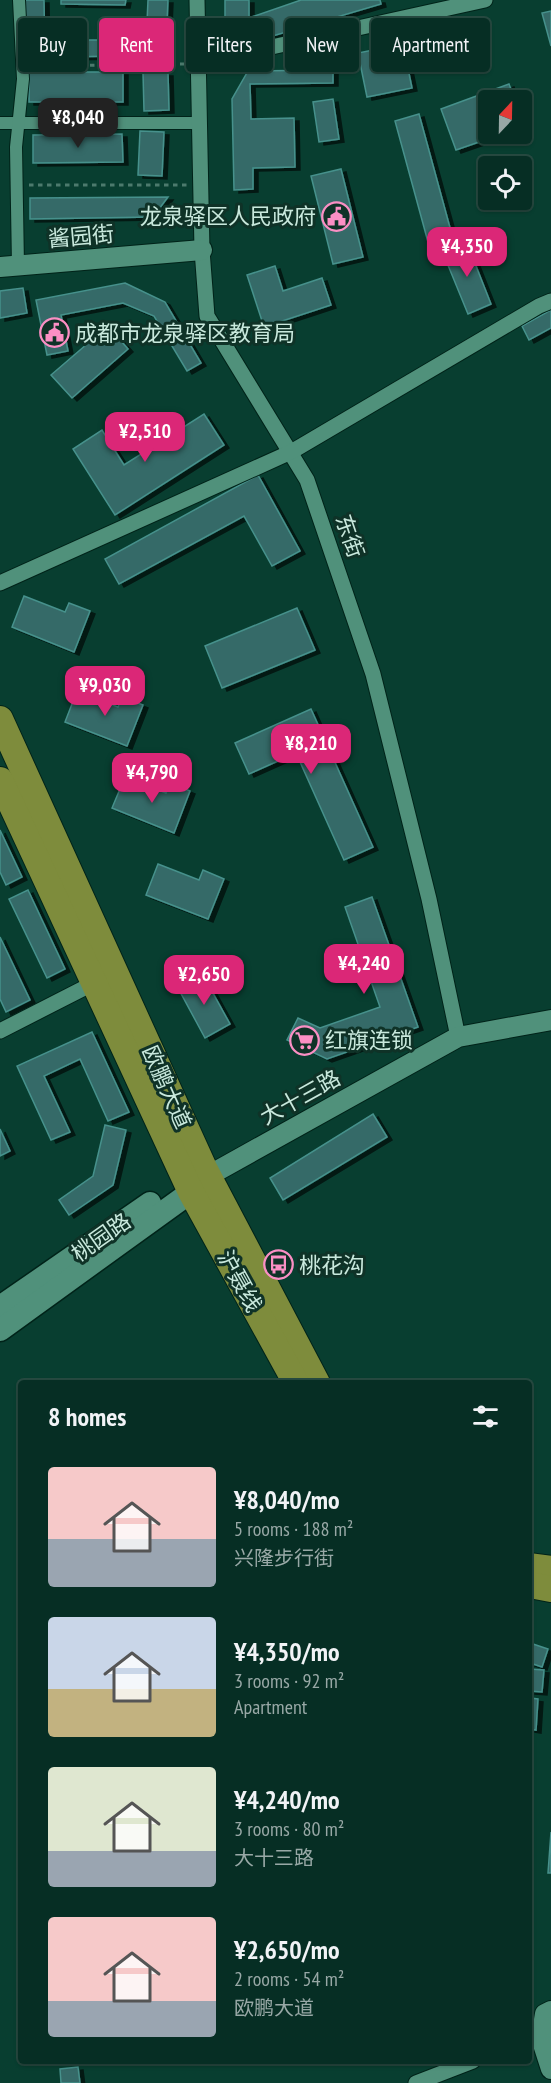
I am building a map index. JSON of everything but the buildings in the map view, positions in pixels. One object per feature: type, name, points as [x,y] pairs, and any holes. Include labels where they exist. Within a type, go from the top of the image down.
[{"type":"highway","name":"欧鹏大道","points":[[0,719],[200,1179]]},
{"type":"highway","name":"欧鹏大道","points":[[0,780],[94,983],[200,1179],[315,1380]]},
{"type":"highway","name":"沪聂线","points":[[200,1179],[295,1380]]},
{"type":"highway","points":[[532,1566],[551,1569]]},
{"type":"highway","points":[[532,1585],[551,1589]]},
{"type":"main road","name":"桃园路","points":[[0,1307],[200,1179]]},
{"type":"main road","points":[[0,1330],[200,1179]]},
{"type":"street","points":[[19,0],[20,18]]},
{"type":"street","name":"东街","points":[[197,0],[198,18]]},
{"type":"street","points":[[273,47],[485,0]]},
{"type":"street","points":[[9,267],[17,185],[16,147],[23,72]]},
{"type":"street","name":"东街","points":[[199,72],[202,250],[207,316],[308,480],[373,674],[429,899],[458,1037]]},
{"type":"street","points":[[0,123],[200,123]]},
{"type":"street","name":"酱园街","points":[[9,267],[202,250]]},
{"type":"street","points":[[0,583],[291,452],[551,301]]},
{"type":"street","points":[[0,1031],[94,983]]},
{"type":"street","name":"大十三路","points":[[200,1179],[458,1037],[551,1020]]},
{"type":"street","points":[[551,2011],[545,2014],[535,2039],[551,2069]]},
{"type":"street","points":[[416,2083],[465,2064]]},
{"type":"path","points":[[87,65],[186,63]]},
{"type":"path","points":[[17,185],[201,184]]},
{"type":"place","name":"龙泉驿区人民政府","points":[[337,216]]},
{"type":"place","name":"成都市龙泉驿区教育局","points":[[54,333]]},
{"type":"place","name":"红旗连锁","points":[[304,1040]]},
{"type":"place","name":"桃花沟","points":[[278,1265]]}]
